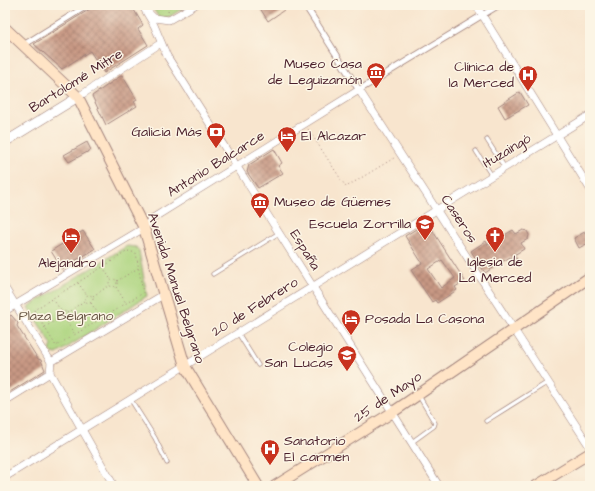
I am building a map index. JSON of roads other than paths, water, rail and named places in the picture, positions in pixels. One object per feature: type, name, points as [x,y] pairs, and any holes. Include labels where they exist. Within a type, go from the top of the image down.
[{"type":"main road","name":"Avenida Manuel Belgrano","points":[[5,28],[22,46],[78,97],[144,228],[184,366],[258,486]]},
{"type":"main road","name":"25 de Mayo","points":[[275,486],[393,412],[590,277]]},
{"type":"main road","points":[[536,486],[590,453]]},
{"type":"street","points":[[22,46],[88,5]]},
{"type":"street","points":[[143,7],[154,18],[169,20],[195,5]]},
{"type":"street","name":"Caseros","points":[[305,5],[590,447]]},
{"type":"street","points":[[476,5],[590,189]]},
{"type":"street","points":[[360,90],[499,5]]},
{"type":"street","name":"España","points":[[143,7],[154,25],[167,56],[439,486]]},
{"type":"street","name":"Bartolomé Mitre","points":[[5,142],[161,43]]},
{"type":"street","name":"Antonio Balcarce","points":[[5,311],[144,228],[153,218],[360,90]]},
{"type":"street","name":"Ituzaingó","points":[[437,209],[590,115]]},
{"type":"street","name":"20 de Febrero","points":[[5,477],[437,209]]},
{"type":"street","points":[[5,288],[51,362],[50,373],[83,428],[114,486]]},
{"type":"street","points":[[51,362],[163,295]]},
{"type":"street","points":[[5,401],[50,373]]},
{"type":"lane","points":[[487,140],[505,168]]},
{"type":"lane","points":[[476,151],[492,176]]},
{"type":"lane","points":[[213,274],[279,233]]},
{"type":"lane","points":[[238,333],[258,365]]},
{"type":"lane","points":[[486,421],[548,382]]},
{"type":"lane","points":[[412,442],[434,426],[435,423],[418,395]]},
{"type":"lane","points":[[130,399],[155,438],[167,463]]},
{"type":"place","name":"Museo Casa de Leguizamón","points":[[376,89]]},
{"type":"place","name":"Clínica de la Merced","points":[[528,92]]},
{"type":"place","name":"Galicia Más","points":[[216,149]]},
{"type":"place","name":"El Alcazar","points":[[287,153]]},
{"type":"place","name":"Museo de Güemes","points":[[260,219]]},
{"type":"place","name":"Escuela Zorrilla","points":[[425,241]]},
{"type":"place","name":"Iglesia de La Merced","points":[[495,253]]},
{"type":"place","name":"Alejandro I","points":[[71,254]]},
{"type":"place","name":"Posada La Casona","points":[[351,336]]},
{"type":"place","name":"Colegio San Lucas","points":[[347,372]]},
{"type":"place","name":"Sanatorio El carmen","points":[[270,466]]},
{"type":"park label","name":"Plaza Belgrano","points":[[66,316]]}]
